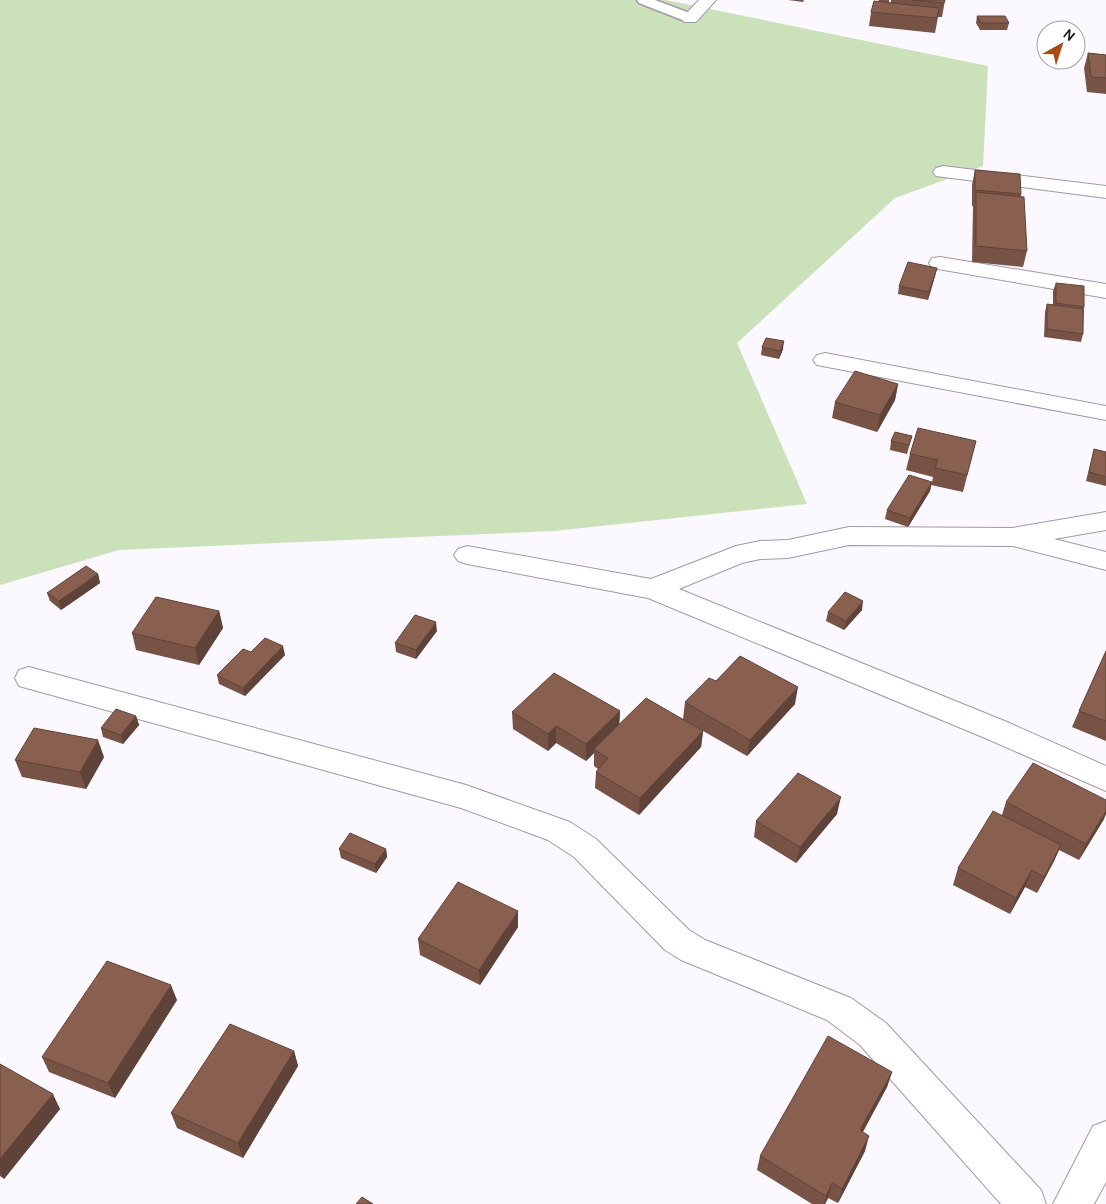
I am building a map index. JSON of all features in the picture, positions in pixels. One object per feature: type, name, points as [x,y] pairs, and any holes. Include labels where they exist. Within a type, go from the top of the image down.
[{"type":"street","points":[[690,18],[708,0]]},
{"type":"street","points":[[943,172],[1106,192]]},
{"type":"street","points":[[940,264],[1106,291]]},
{"type":"street","points":[[826,360],[1106,413]]},
{"type":"street","points":[[653,589],[736,555],[760,550],[788,549],[848,536],[1012,537],[1106,521]]},
{"type":"street","points":[[1012,537],[1106,561]]},
{"type":"street","points":[[468,555],[653,589],[996,730],[1106,779]]},
{"type":"street","points":[[29,678],[466,796],[559,831],[585,848],[677,940],[693,950],[839,1009],[873,1034],[1027,1204]]},
{"type":"street","points":[[1072,1204],[1091,1172],[1106,1139]]},
{"type":"lane","points":[[643,0],[690,18]]},
{"type":"green space","points":[[0,0],[666,0],[988,66],[983,166],[895,198],[737,343],[807,504],[554,531],[119,550],[0,585]]},
{"type":"building","points":[[912,0],[945,0],[944,3]]},
{"type":"building","points":[[874,1],[939,8],[937,18],[871,12]]},
{"type":"building","points":[[977,16],[1005,16],[1009,23],[981,23]]},
{"type":"building","points":[[1088,53],[1106,55],[1106,78],[1091,77]]},
{"type":"building","points":[[975,170],[1020,174],[1021,194],[975,190]]},
{"type":"building","points":[[976,192],[1024,197],[1027,251],[976,246]]},
{"type":"building","points":[[908,262],[937,268],[929,292],[899,286]]},
{"type":"building","points":[[1056,283],[1084,286],[1084,307],[1056,303]]},
{"type":"building","points":[[1047,304],[1083,309],[1083,334],[1047,329]]},
{"type":"building","points":[[766,338],[784,341],[780,351],[762,347]]},
{"type":"building","points":[[855,371],[898,384],[880,415],[835,402]]},
{"type":"building","points":[[918,428],[976,441],[967,475],[935,468],[938,460],[910,454]]},
{"type":"building","points":[[895,432],[912,436],[909,445],[891,441]]},
{"type":"building","points":[[1094,449],[1106,452],[1106,477],[1089,472]]},
{"type":"building","points":[[909,475],[932,482],[910,518],[887,510]]},
{"type":"building","points":[[86,566],[98,574],[59,601],[47,593]]},
{"type":"building","points":[[845,592],[863,601],[846,621],[828,612]]},
{"type":"building","points":[[156,597],[219,611],[195,648],[132,633]]},
{"type":"building","points":[[415,615],[436,622],[416,650],[395,643]]},
{"type":"building","points":[[265,638],[283,646],[243,688],[217,675],[243,649],[251,652]]},
{"type":"building","points":[[1106,651],[1106,721],[1079,711]]},
{"type":"building","points":[[740,656],[798,687],[750,740],[685,702],[709,678],[716,681]]},
{"type":"building","points":[[554,673],[620,711],[586,744],[556,726],[548,734],[512,712]]},
{"type":"building","points":[[646,698],[703,731],[640,798],[596,772],[608,758],[594,749]]},
{"type":"building","points":[[116,709],[136,716],[121,735],[101,728]]},
{"type":"building","points":[[34,728],[98,740],[80,772],[15,760]]},
{"type":"building","points":[[1033,763],[1106,800],[1106,811],[1086,844],[1006,802]]},
{"type":"building","points":[[798,773],[841,797],[800,847],[756,821]]},
{"type":"building","points":[[993,811],[1061,845],[1044,877],[1032,870],[1016,898],[958,868]]},
{"type":"building","points":[[350,833],[386,849],[375,864],[339,849]]},
{"type":"building","points":[[458,882],[518,911],[479,970],[418,939]]},
{"type":"building","points":[[107,961],[171,985],[108,1083],[42,1057]]},
{"type":"building","points":[[230,1024],[294,1051],[238,1143],[171,1113]]},
{"type":"building","points":[[828,1036],[892,1072],[860,1130],[869,1136],[842,1189],[832,1183],[826,1196],[760,1156]]},
{"type":"building","points":[[0,1064],[53,1094],[0,1159]]},
{"type":"building","points":[[362,1197],[373,1204],[356,1204]]}]
